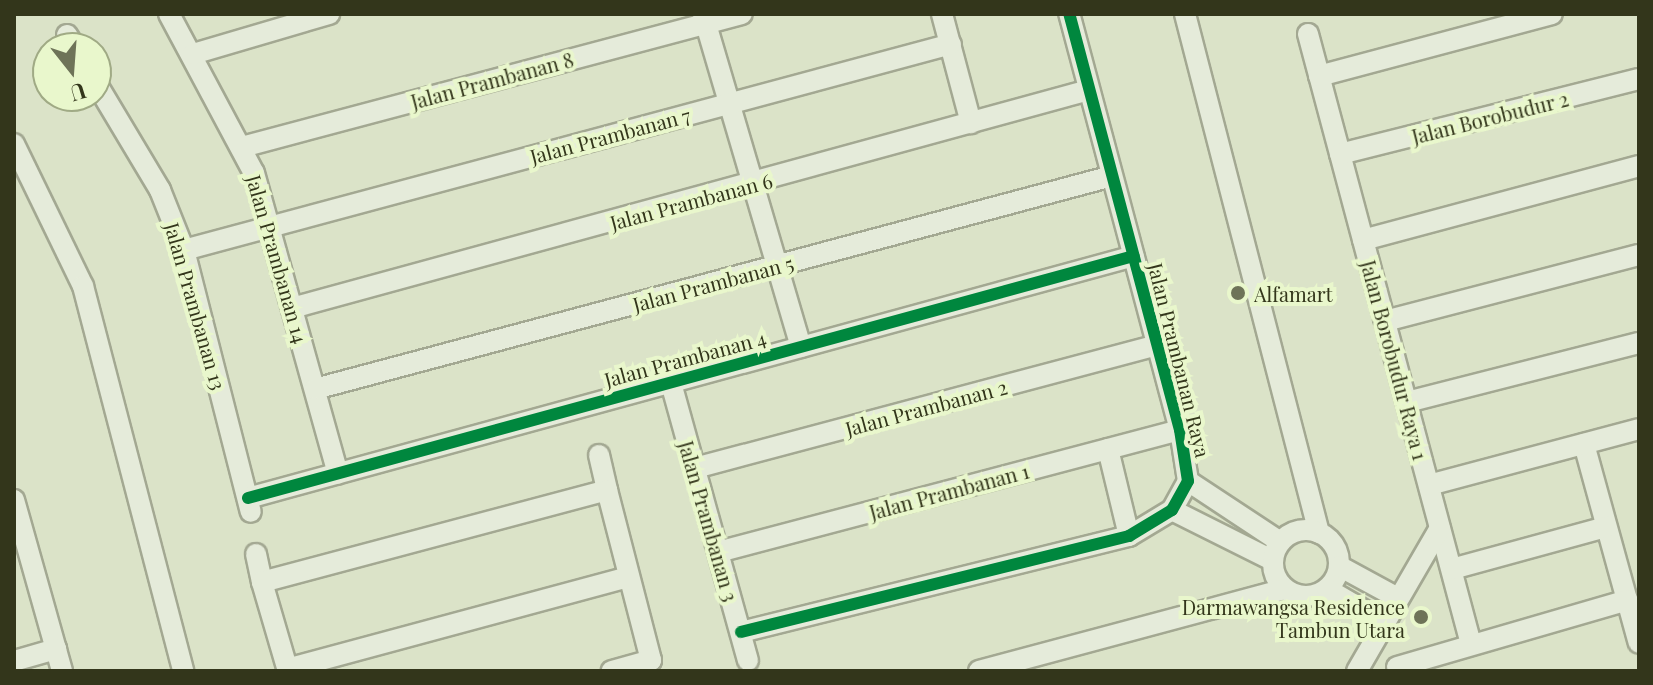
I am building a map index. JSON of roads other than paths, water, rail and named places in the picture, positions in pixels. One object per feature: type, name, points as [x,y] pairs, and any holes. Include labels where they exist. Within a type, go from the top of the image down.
[{"type":"street","name":"Jalan Prambanan 14","points":[[169,14],[242,147],[269,224],[338,473]]},
{"type":"street","points":[[193,54],[329,14]]},
{"type":"street","name":"Jalan Prambanan 8","points":[[242,147],[704,19],[742,14]]},
{"type":"street","points":[[942,14],[971,123]]},
{"type":"street","name":"Jalan Prambanan Raya","points":[[741,632],[1129,536],[1172,510],[1188,481],[1180,430],[1069,14]]},
{"type":"street","points":[[1185,14],[1319,533]]},
{"type":"street","points":[[1319,76],[1552,14]]},
{"type":"street","points":[[704,19],[801,347]]},
{"type":"street","name":"Jalan Borobudur Raya 1","points":[[1308,34],[1471,644]]},
{"type":"street","name":"Jalan Prambanan 7","points":[[184,250],[269,224],[951,44]]},
{"type":"street","name":"Jalan Borobudur 2","points":[[1340,154],[1639,79]]},
{"type":"street","name":"Jalan Prambanan 6","points":[[292,308],[753,185],[1089,90]]},
{"type":"street","name":"Jalan Prambanan 13","points":[[112,110],[160,190],[184,250],[250,505]]},
{"type":"street","points":[[14,144],[83,286],[183,671]]},
{"type":"street","points":[[1363,240],[1639,166]]},
{"type":"street","points":[[14,171],[74,289],[174,671]]},
{"type":"street","name":"Jalan Prambanan 5","points":[[315,389],[1112,176]]},
{"type":"street","points":[[1385,321],[1639,255]]},
{"type":"street","name":"Jalan Prambanan 4","points":[[250,505],[338,473],[1134,256]]},
{"type":"street","points":[[1407,402],[1639,343]]},
{"type":"street","name":"Jalan Prambanan 2","points":[[695,468],[1158,345]]},
{"type":"street","name":"Jalan Prambanan 3","points":[[671,383],[748,660]]},
{"type":"street","points":[[1429,485],[1639,429]]},
{"type":"street","name":"Jalan Prambanan 1","points":[[718,552],[1180,430]]},
{"type":"street","points":[[1584,444],[1639,643]]},
{"type":"street","points":[[1108,449],[1129,536]]},
{"type":"street","points":[[599,455],[652,666],[612,671]]},
{"type":"street","points":[[1188,481],[1231,508],[1276,551],[1284,589]]},
{"type":"street","points":[[262,582],[607,490]]},
{"type":"street","points":[[14,500],[20,543],[62,671]]},
{"type":"street","points":[[1172,510],[1218,531],[1276,551]]},
{"type":"street","points":[[1452,569],[1606,527]]},
{"type":"street","points":[[1357,671],[1440,528]]},
{"type":"street","points":[[979,671],[1284,589],[1300,597],[1327,589],[1339,566],[1335,546],[1319,533],[1298,531],[1276,551]]},
{"type":"street","points":[[256,554],[287,670],[629,577]]},
{"type":"street","points":[[1339,566],[1398,598]]},
{"type":"street","points":[[1327,589],[1384,622]]},
{"type":"street","points":[[1371,644],[1400,669],[1471,644],[1627,600]]},
{"type":"street","points":[[14,661],[56,649]]},
{"type":"place","name":"Alfamart","points":[[1238,293]]},
{"type":"place","name":"Darmawangsa Residence Tambun Utara","points":[[1421,617]]}]
